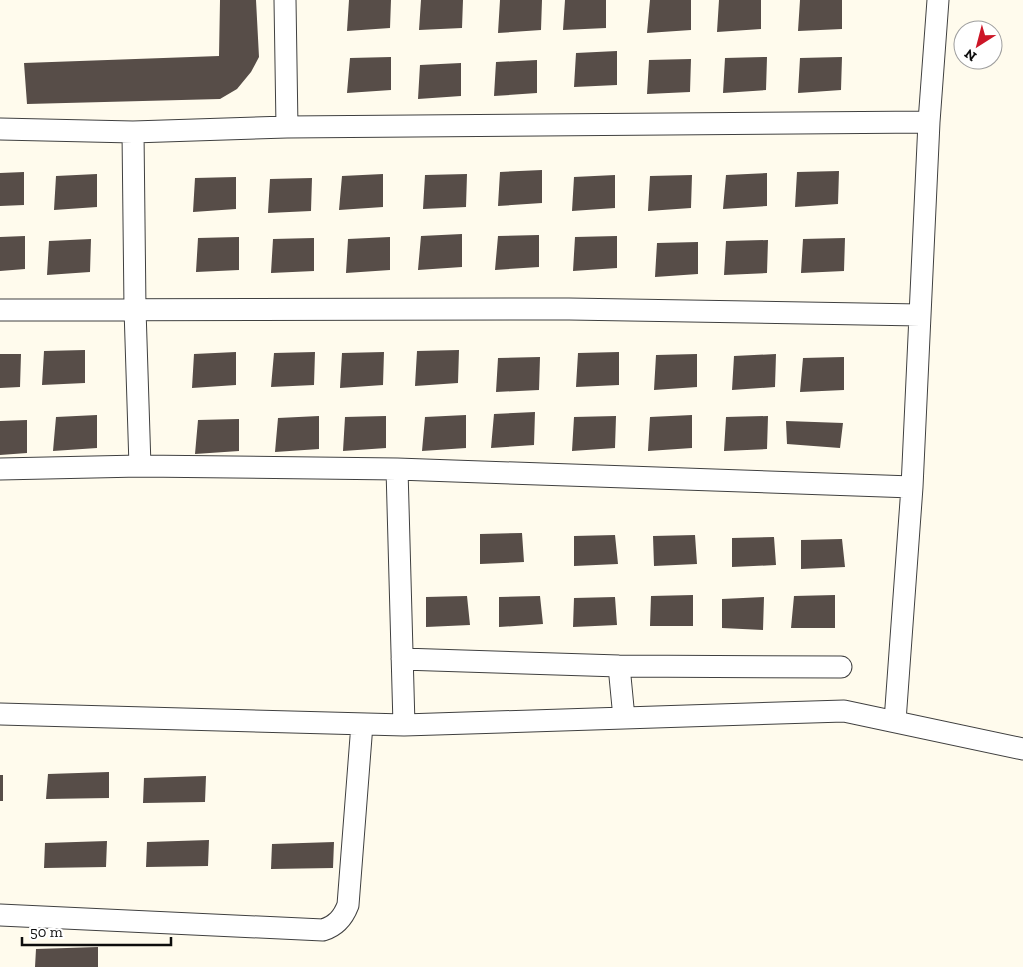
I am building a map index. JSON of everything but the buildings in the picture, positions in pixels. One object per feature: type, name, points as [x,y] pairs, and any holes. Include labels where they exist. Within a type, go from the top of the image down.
[{"type":"street","points":[[285,0],[287,127]]},
{"type":"street","points":[[895,721],[912,486],[929,122],[938,0]]},
{"type":"street","points":[[0,129],[132,132],[287,127],[929,122]]},
{"type":"street","points":[[132,132],[140,466]]},
{"type":"street","points":[[0,310],[569,309],[920,315]]},
{"type":"street","points":[[0,469],[140,466],[397,469],[912,486]]},
{"type":"street","points":[[397,469],[404,725]]},
{"type":"street","points":[[402,660],[619,666],[841,667]]},
{"type":"street","points":[[619,666],[624,718]]},
{"type":"street","points":[[0,714],[404,725],[844,711],[1023,749]]},
{"type":"street","points":[[0,915],[323,930],[331,927],[339,921],[348,905],[362,724]]}]
